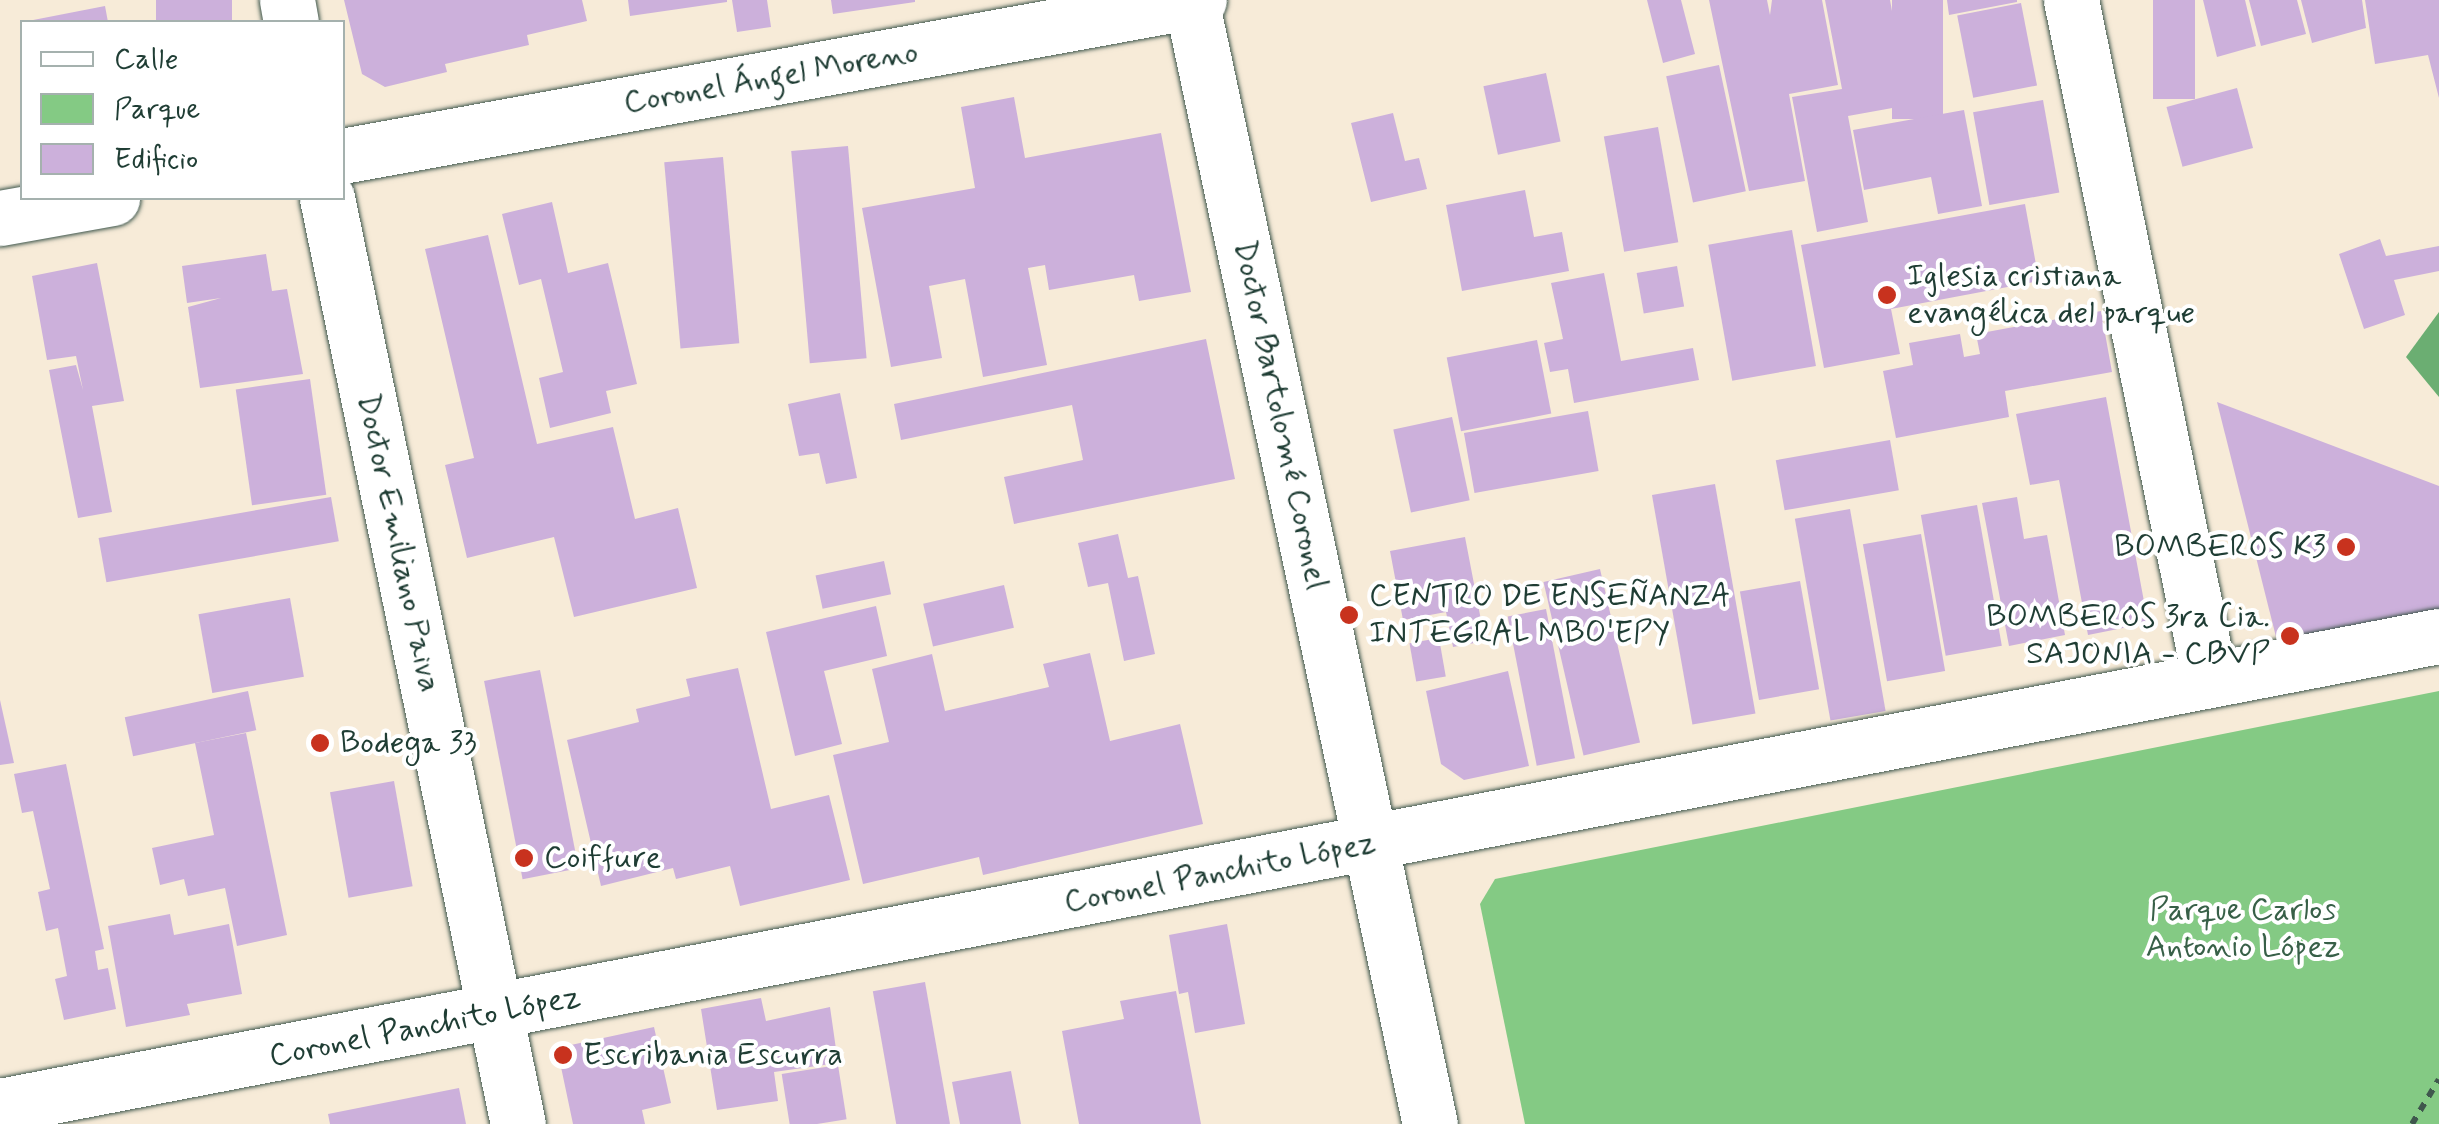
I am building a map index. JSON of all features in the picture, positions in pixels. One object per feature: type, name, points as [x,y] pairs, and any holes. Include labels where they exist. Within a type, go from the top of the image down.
[{"type":"street","name":"Coronel Ángel Moreno","points":[[345,155],[1199,0]]},
{"type":"street","points":[[2070,0],[2210,680]]},
{"type":"street","name":"Doctor Bartolomé Coronel","points":[[1192,1],[1430,1124]]},
{"type":"street","points":[[0,218],[101,200]]},
{"type":"street","name":"Doctor Emiliano Paiva","points":[[328,200],[518,1124]]},
{"type":"street","name":"Coronel Panchito López","points":[[0,1106],[495,1014],[2439,636]]},
{"type":"path","points":[[2412,1124],[2439,1080]]},
{"type":"green space","points":[[2439,312],[2439,397],[2406,357]]},
{"type":"green space","name":"Parque Carlos Antonio López","points":[[2439,691],[2439,1124],[1525,1124],[1480,904],[1495,879]]},
{"type":"building","points":[[156,0],[232,0],[232,20],[156,20]]},
{"type":"building","points":[[344,0],[582,0],[587,21],[527,35],[529,45],[445,64],[447,72],[385,87],[362,74]]},
{"type":"building","points":[[628,0],[727,0],[727,2],[630,16]]},
{"type":"building","points":[[732,0],[767,0],[771,27],[737,32]]},
{"type":"building","points":[[831,0],[915,0],[915,2],[833,14]]},
{"type":"building","points":[[1647,0],[1681,0],[1695,54],[1663,63]]},
{"type":"building","points":[[1709,0],[1767,0],[1770,15],[1772,0],[1822,0],[1838,85],[1789,94],[1805,181],[1749,191]]},
{"type":"building","points":[[1825,0],[1890,0],[1909,105],[1848,116],[1868,222],[1817,232],[1792,97],[1842,89]]},
{"type":"building","points":[[1892,0],[1943,0],[1943,119],[1892,119]]},
{"type":"building","points":[[1947,0],[2017,0],[2017,2],[1949,15]]},
{"type":"building","points":[[2153,0],[2195,0],[2195,99],[2153,99]]},
{"type":"building","points":[[2203,0],[2245,0],[2256,46],[2217,57]]},
{"type":"building","points":[[2249,0],[2297,0],[2306,34],[2261,46]]},
{"type":"building","points":[[2301,0],[2362,0],[2366,28],[2312,43]]},
{"type":"building","points":[[2365,0],[2439,0],[2439,98],[2428,55],[2375,64]]},
{"type":"building","points":[[2021,3],[2037,85],[1973,98],[1957,15]]},
{"type":"building","points":[[105,6],[108,20],[33,20]]},
{"type":"building","points":[[1719,65],[1746,191],[1693,202],[1666,76]]},
{"type":"building","points":[[1546,73],[1561,141],[1498,155],[1483,86]]},
{"type":"building","points":[[2237,88],[2253,148],[2183,167],[2166,107]]},
{"type":"building","points":[[1014,97],[1025,158],[1161,133],[1191,292],[1139,301],[1134,275],[1049,290],[1045,265],[1028,268],[1047,365],[983,377],[965,279],[929,286],[942,358],[891,367],[862,208],[975,188],[961,107]]},
{"type":"building","points":[[2043,100],[2059,193],[1989,205],[1973,112]]},
{"type":"building","points":[[1964,110],[1982,206],[1938,214],[1931,177],[1864,190],[1853,130]]},
{"type":"building","points":[[1393,113],[1405,161],[1419,158],[1427,189],[1371,202],[1351,123]]},
{"type":"building","points":[[1658,127],[1678,242],[1624,252],[1604,137]]},
{"type":"building","points":[[848,146],[867,358],[810,363],[791,151]]},
{"type":"building","points":[[723,157],[739,343],[681,348],[664,162]]},
{"type":"building","points":[[1525,190],[1534,237],[1562,232],[1569,271],[1462,291],[1446,205]]},
{"type":"building","points":[[552,202],[568,273],[608,263],[637,384],[606,391],[611,413],[550,428],[539,378],[563,372],[541,279],[519,285],[502,214]]},
{"type":"building","name":"Iglesia cristiana evangélica del parque","points":[[2025,204],[2039,281],[1891,309],[1900,354],[1824,368],[1801,245]]},
{"type":"building","points":[[1792,230],[1816,366],[1732,381],[1708,245]]},
{"type":"building","points":[[488,235],[537,444],[613,427],[635,519],[678,508],[697,588],[574,617],[554,537],[467,558],[445,465],[474,458],[425,249]]},
{"type":"building","points":[[2380,239],[2386,256],[2439,246],[2439,271],[2394,280],[2405,315],[2364,329],[2339,254]]},
{"type":"building","points":[[266,254],[272,291],[287,289],[303,374],[200,388],[188,307],[221,298],[187,303],[182,266]]},
{"type":"building","points":[[97,263],[124,401],[92,406],[112,512],[78,518],[49,370],[76,365],[83,390],[76,356],[47,360],[32,276]]},
{"type":"building","points":[[1677,266],[1684,306],[1644,313],[1637,273]]},
{"type":"building","points":[[1604,273],[1621,361],[1693,348],[1699,380],[1574,403],[1568,369],[1550,372],[1544,343],[1563,339],[1551,283]]},
{"type":"building","points":[[2101,311],[2112,372],[2005,391],[2009,417],[1896,438],[1883,371],[1913,365],[1909,343],[1960,334],[1964,357],[1980,354],[1976,334]]},
{"type":"building","points":[[1206,339],[1235,479],[1014,524],[1004,477],[1083,460],[1072,405],[901,440],[894,404]]},
{"type":"building","points":[[1537,340],[1551,414],[1461,431],[1447,358]]},
{"type":"building","points":[[310,379],[326,495],[252,505],[236,389]]},
{"type":"building","points":[[840,393],[857,478],[826,484],[819,453],[799,456],[788,404]]},
{"type":"building","points":[[2106,397],[2148,623],[2088,635],[2059,480],[2030,485],[2016,414]]},
{"type":"building","name":"BOMBEROS K3","points":[[2217,402],[2439,486],[2439,609],[2277,641]]},
{"type":"building","points":[[1588,411],[1599,471],[1475,493],[1464,433]]},
{"type":"building","points":[[1452,417],[1470,500],[1411,513],[1393,429]]},
{"type":"building","points":[[1890,440],[1899,490],[1785,510],[1776,460]]},
{"type":"building","points":[[1715,484],[1755,713],[1692,725],[1652,495]]},
{"type":"building","points":[[331,497],[339,541],[106,582],[99,538]]},
{"type":"building","points":[[2017,497],[2024,539],[2047,535],[2065,635],[2009,646],[1982,503]]},
{"type":"building","points":[[1977,505],[2002,646],[1946,656],[1921,515]]},
{"type":"building","points":[[1850,509],[1886,711],[1830,721],[1795,519]]},
{"type":"building","points":[[1118,534],[1128,578],[1138,576],[1155,654],[1124,661],[1108,583],[1088,587],[1078,543]]},
{"type":"building","points":[[1921,534],[1945,671],[1887,681],[1863,544]]},
{"type":"building","points":[[1465,537],[1485,641],[1453,647],[1446,612],[1403,620],[1390,551]]},
{"type":"building","points":[[884,561],[891,594],[823,609],[816,576]]},
{"type":"building","points":[[1600,569],[1640,742],[1584,755],[1543,582]]},
{"type":"building","points":[[1800,581],[1819,689],[1759,700],[1740,592]]},
{"type":"building","points":[[1004,585],[1014,628],[933,647],[923,604]]},
{"type":"building","points":[[290,598],[304,677],[212,693],[198,614]]},
{"type":"building","points":[[876,606],[887,656],[824,671],[842,744],[795,756],[766,632]]},
{"type":"building","points":[[1546,609],[1575,758],[1537,766],[1508,616]]},
{"type":"building","points":[[1439,638],[1446,676],[1416,682],[1409,643]]},
{"type":"building","points":[[1090,653],[1110,741],[1180,724],[1203,824],[983,875],[979,857],[863,884],[833,755],[889,742],[872,669],[932,654],[945,711],[1049,687],[1043,664]]},
{"type":"building","points":[[738,668],[771,809],[829,795],[850,880],[740,906],[730,866],[676,879],[673,868],[601,886],[567,740],[639,722],[636,709],[690,696],[686,679]]},
{"type":"building","points":[[540,670],[579,868],[523,879],[484,681]]},
{"type":"building","points":[[1508,671],[1529,766],[1464,780],[1441,764],[1426,691]]},
{"type":"building","points":[[248,691],[256,730],[133,756],[125,717]]},
{"type":"building","points":[[0,700],[14,763],[0,765]]},
{"type":"building","points":[[246,733],[287,935],[237,946],[225,888],[188,896],[184,879],[160,885],[152,848],[214,835],[195,743]]},
{"type":"building","points":[[66,764],[104,949],[95,951],[98,970],[108,968],[116,1009],[64,1020],[55,979],[67,976],[58,928],[46,931],[38,892],[50,889],[33,811],[22,813],[14,774]]},
{"type":"building","points":[[394,781],[413,886],[349,898],[330,792]]},
{"type":"building","points":[[170,914],[174,935],[229,924],[242,994],[187,1004],[190,1015],[126,1027],[108,926]]},
{"type":"building","points":[[1227,924],[1245,1024],[1195,1033],[1188,992],[1179,994],[1169,935]]},
{"type":"building","points":[[925,982],[950,1124],[896,1124],[873,991]]},
{"type":"building","points":[[1176,991],[1201,1124],[1079,1124],[1062,1031],[1124,1019],[1120,1001]]},
{"type":"building","points":[[761,998],[766,1021],[830,1007],[838,1063],[774,1072],[778,1101],[717,1110],[701,1009]]},
{"type":"building","points":[[654,1027],[671,1103],[642,1110],[645,1124],[573,1124],[557,1048]]},
{"type":"building","points":[[838,1065],[847,1119],[790,1124],[782,1074]]},
{"type":"building","points":[[1011,1071],[1021,1124],[960,1124],[952,1082]]},
{"type":"building","points":[[459,1088],[466,1124],[330,1124],[328,1114]]},
{"type":"place","name":"Iglesia cristiana evangélica del parque","points":[[1887,295]]},
{"type":"place","name":"BOMBEROS K3","points":[[2346,547]]},
{"type":"place","name":"CENTRO DE ENSEÑANZA INTEGRAL MBO'EPY","points":[[1349,615]]},
{"type":"place","name":"BOMBEROS 3ra Cia. SAJONIA - CBVP","points":[[2290,636]]},
{"type":"place","name":"Bodega 33","points":[[320,743]]},
{"type":"place","name":"Coiffure","points":[[524,858]]},
{"type":"place","name":"Escribania Escurra","points":[[563,1055]]}]
